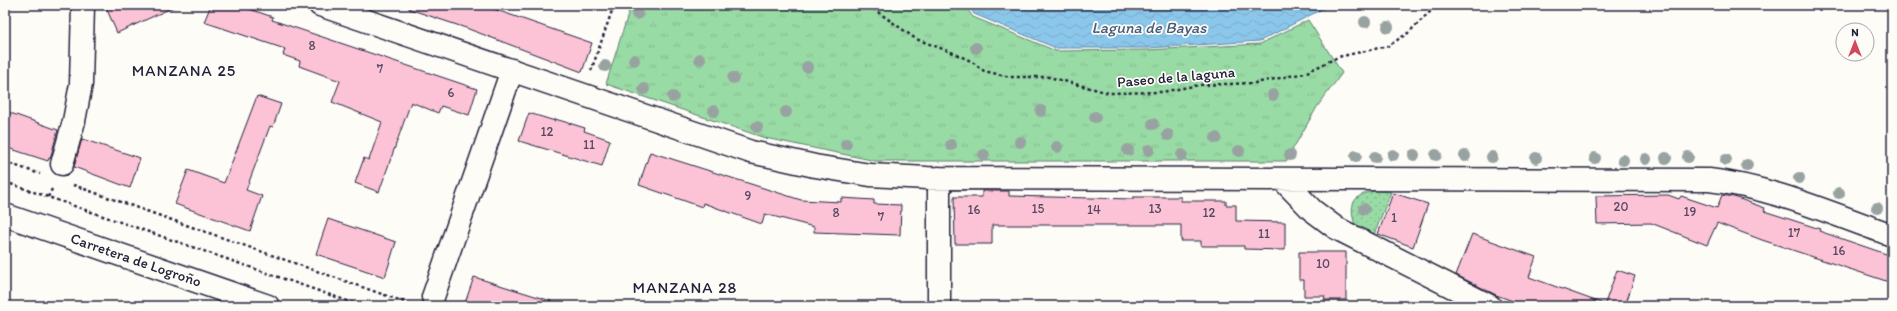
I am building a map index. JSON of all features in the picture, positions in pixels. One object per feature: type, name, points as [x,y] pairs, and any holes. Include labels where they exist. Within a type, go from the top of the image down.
[{"type":"street","points":[[58,174],[74,120],[81,84],[83,5]]},
{"type":"street","points":[[320,5],[751,152],[815,166],[870,175],[939,178],[1709,180],[1733,182],[1764,190],[1892,235]]},
{"type":"street","points":[[424,301],[512,70]]},
{"type":"street","points":[[939,178],[939,306]]},
{"type":"street","points":[[1282,179],[1312,210],[1336,228],[1490,306]]},
{"type":"street","name":"Carretera de Logroño","points":[[5,215],[268,306]]},
{"type":"path","points":[[583,94],[614,5]]},
{"type":"path","name":"Paseo de la laguna","points":[[868,5],[916,39],[971,61],[984,71],[1010,77],[1049,77],[1109,94],[1162,92],[1199,85],[1255,83],[1305,73],[1338,57],[1388,46],[1408,33],[1437,5]]},
{"type":"path","points":[[5,162],[42,174]]},
{"type":"path","points":[[48,197],[58,174]]},
{"type":"path","points":[[5,182],[362,306]]},
{"type":"path","points":[[71,185],[424,301]]},
{"type":"green space","points":[[631,5],[964,5],[973,17],[1056,51],[1148,50],[1260,44],[1308,20],[1342,73],[1317,107],[1286,161],[876,161],[765,138],[606,84]]},
{"type":"green space","points":[[1368,192],[1391,192],[1374,235],[1355,225],[1352,211],[1353,205],[1358,197]]},
{"type":"water","name":"Laguna de Bayas","points":[[968,5],[1330,5],[1260,41],[1148,48],[1056,48],[974,14]]},
{"type":"building","points":[[105,5],[178,5],[117,33]]},
{"type":"building","points":[[211,5],[237,5],[273,17],[272,20],[477,89],[469,115],[441,106],[438,113],[411,102],[379,192],[355,183],[364,158],[369,160],[382,122],[332,102],[340,81],[299,66],[300,61],[283,55],[285,49],[204,22]]},
{"type":"building","points":[[410,5],[482,5],[592,43],[582,72],[466,28],[409,9]]},
{"type":"building","points":[[257,96],[281,104],[273,127],[270,126],[246,190],[262,196],[250,231],[175,204],[188,170],[224,183]]},
{"type":"building","points":[[5,111],[58,130],[50,159],[49,158],[48,161],[5,147]]},
{"type":"building","points":[[529,113],[585,128],[584,131],[610,140],[602,166],[519,141]]},
{"type":"building","points":[[82,139],[140,158],[130,188],[74,167]]},
{"type":"building","points":[[650,152],[801,200],[841,202],[841,198],[874,200],[874,204],[901,205],[900,235],[814,232],[814,227],[765,214],[762,224],[703,203],[702,207],[639,185]]},
{"type":"building","points":[[982,191],[1009,191],[1009,196],[1133,199],[1133,197],[1181,197],[1181,201],[1226,201],[1226,205],[1236,205],[1236,221],[1285,222],[1285,250],[1244,249],[1244,246],[1201,246],[1201,241],[1181,241],[1181,225],[992,225],[992,244],[955,244],[954,197],[982,197]]},
{"type":"building","points":[[1393,193],[1428,204],[1413,247],[1378,234]]},
{"type":"building","points":[[1668,195],[1679,199],[1681,196],[1717,208],[1722,195],[1734,197],[1765,208],[1764,211],[1820,229],[1819,231],[1892,256],[1892,283],[1762,240],[1717,223],[1707,245],[1651,223],[1597,224],[1596,196]]},
{"type":"building","points":[[328,219],[396,242],[385,277],[316,254]]},
{"type":"building","points":[[1472,234],[1536,257],[1529,277],[1604,304],[1604,306],[1527,306],[1496,295],[1456,275]]},
{"type":"building","points":[[1299,252],[1346,252],[1346,300],[1324,300],[1325,296],[1304,296],[1304,280],[1299,280]]},
{"type":"building","points":[[1617,270],[1635,276],[1625,306],[1604,306]]},
{"type":"building","points":[[474,277],[551,301],[550,306],[464,306]]},
{"type":"district","name":"MANZANA 25","points":[[184,70]]},
{"type":"district","name":"MANZANA 28","points":[[685,287]]}]
